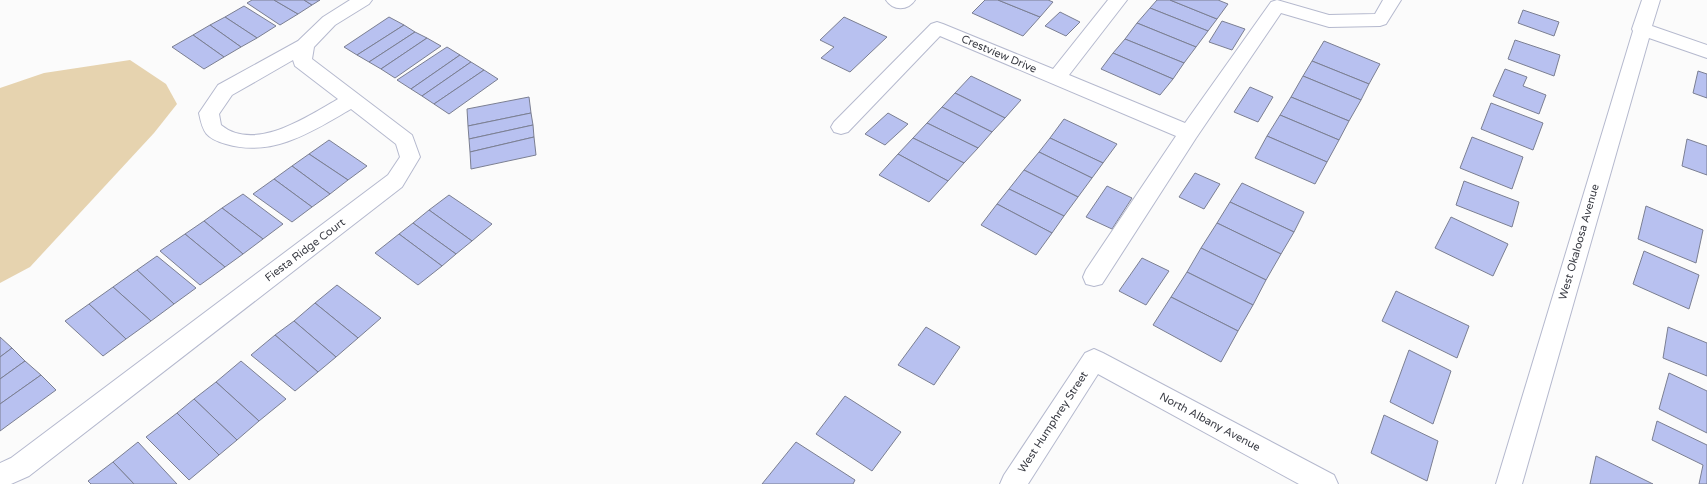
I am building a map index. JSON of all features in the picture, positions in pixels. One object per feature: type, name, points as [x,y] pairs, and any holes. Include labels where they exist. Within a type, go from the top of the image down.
[{"type":"street","points":[[352,99],[287,136],[269,141],[248,142],[227,138],[213,128],[209,113],[225,90],[305,44],[330,21],[363,0]]},
{"type":"street","points":[[1056,78],[1118,0]]},
{"type":"street","points":[[1094,277],[1274,3],[1329,20],[1380,20],[1392,0]]},
{"type":"street","name":"West Okaloosa Avenue","points":[[1509,484],[1641,29],[1651,0]]},
{"type":"street","name":"Crestview Drive","points":[[841,127],[938,28],[1189,133]]},
{"type":"street","points":[[1641,29],[1707,52]]},
{"type":"street","name":"Fiesta Ridge Court","points":[[0,476],[20,467],[395,181],[410,158],[405,140],[302,61],[305,44]]},
{"type":"street","name":"West Humphrey Street","points":[[1013,484],[1094,360]]},
{"type":"street","name":"North Albany Avenue","points":[[1094,360],[1325,484]]},
{"type":"shaded area","points":[[130,60],[166,84],[177,104],[154,133],[30,267],[0,283],[0,88],[44,73]]},
{"type":"building","points":[[252,0],[274,0],[298,14],[280,25],[247,3]]},
{"type":"building","points":[[274,0],[304,0],[312,5],[298,14]]},
{"type":"building","points":[[304,0],[320,0],[312,5]]},
{"type":"building","points":[[985,0],[998,0],[1040,17],[1023,36],[972,13]]},
{"type":"building","points":[[998,0],[1048,0],[1053,2],[1040,17]]},
{"type":"building","points":[[1157,0],[1170,0],[1217,19],[1208,31],[1150,8]]},
{"type":"building","points":[[1170,0],[1218,0],[1228,4],[1217,19]]},
{"type":"building","points":[[244,6],[276,26],[257,38],[225,17]]},
{"type":"building","points":[[1150,8],[1208,31],[1196,47],[1137,23]]},
{"type":"building","points":[[1523,10],[1559,22],[1554,36],[1518,23]]},
{"type":"building","points":[[1060,12],[1080,22],[1066,36],[1045,26]]},
{"type":"building","points":[[225,17],[257,38],[241,47],[210,25]]},
{"type":"building","points":[[389,17],[404,25],[357,55],[344,47]]},
{"type":"building","points":[[844,17],[887,37],[850,72],[821,58],[834,47],[820,40]]},
{"type":"building","points":[[1222,21],[1245,29],[1232,50],[1209,42]]},
{"type":"building","points":[[1137,23],[1196,47],[1184,63],[1125,39]]},
{"type":"building","points":[[210,25],[241,47],[224,57],[193,35]]},
{"type":"building","points":[[404,25],[415,32],[369,62],[357,55]]},
{"type":"building","points":[[415,32],[427,38],[381,69],[369,62]]},
{"type":"building","points":[[193,35],[224,57],[204,69],[172,47]]},
{"type":"building","points":[[427,38],[441,46],[395,78],[381,69]]},
{"type":"building","points":[[1125,39],[1184,63],[1173,79],[1113,53]]},
{"type":"building","points":[[1515,40],[1560,55],[1554,76],[1508,59]]},
{"type":"building","points":[[1324,41],[1380,64],[1369,84],[1312,61]]},
{"type":"building","points":[[447,47],[460,55],[411,89],[397,80]]},
{"type":"building","points":[[1113,53],[1173,79],[1160,95],[1101,69]]},
{"type":"building","points":[[460,55],[471,62],[422,96],[411,89]]},
{"type":"building","points":[[1312,61],[1369,84],[1361,100],[1303,76]]},
{"type":"building","points":[[471,62],[484,70],[434,104],[422,96]]},
{"type":"building","points":[[1505,69],[1527,77],[1523,86],[1546,95],[1539,114],[1493,96]]},
{"type":"building","points":[[484,70],[498,79],[449,114],[434,104]]},
{"type":"building","points":[[1698,71],[1707,74],[1707,98],[1693,93]]},
{"type":"building","points":[[971,76],[1021,100],[1005,118],[955,93]]},
{"type":"building","points":[[1303,76],[1361,100],[1349,121],[1291,97]]},
{"type":"building","points":[[1250,87],[1273,97],[1258,122],[1234,112]]},
{"type":"building","points":[[955,93],[1005,118],[992,132],[942,107]]},
{"type":"building","points":[[529,97],[531,113],[468,126],[467,109]]},
{"type":"building","points":[[1291,97],[1349,121],[1339,140],[1280,115]]},
{"type":"building","points":[[1491,103],[1543,123],[1533,150],[1481,129]]},
{"type":"building","points":[[942,107],[992,132],[978,148],[927,123]]},
{"type":"building","points":[[531,113],[533,125],[469,139],[468,126]]},
{"type":"building","points":[[888,113],[908,124],[885,145],[865,134]]},
{"type":"building","points":[[1280,115],[1339,140],[1327,162],[1267,136]]},
{"type":"building","points":[[1064,119],[1117,144],[1103,163],[1050,138]]},
{"type":"building","points":[[927,123],[978,148],[964,163],[913,138]]},
{"type":"building","points":[[533,125],[534,137],[470,152],[469,139]]},
{"type":"building","points":[[1267,136],[1327,162],[1315,184],[1255,158]]},
{"type":"building","points":[[534,137],[536,155],[471,169],[470,152]]},
{"type":"building","points":[[1472,137],[1523,157],[1512,189],[1460,168]]},
{"type":"building","points":[[913,138],[964,163],[948,181],[898,154]]},
{"type":"building","points":[[1050,138],[1103,163],[1092,178],[1039,152]]},
{"type":"building","points":[[1687,139],[1707,146],[1707,175],[1682,166]]},
{"type":"building","points":[[329,140],[367,166],[348,180],[309,154]]},
{"type":"building","points":[[1039,152],[1092,178],[1078,197],[1024,170]]},
{"type":"building","points":[[309,154],[348,180],[330,194],[292,166]]},
{"type":"building","points":[[898,154],[948,181],[929,202],[879,175]]},
{"type":"building","points":[[292,166],[330,194],[312,207],[274,179]]},
{"type":"building","points":[[1024,170],[1078,197],[1064,216],[1009,189]]},
{"type":"building","points":[[1195,173],[1220,184],[1204,209],[1179,197]]},
{"type":"building","points":[[274,179],[312,207],[292,222],[253,194]]},
{"type":"building","points":[[1464,181],[1519,202],[1512,227],[1456,205]]},
{"type":"building","points":[[1242,183],[1304,212],[1294,232],[1230,202]]},
{"type":"building","points":[[1107,186],[1132,198],[1112,229],[1086,217]]},
{"type":"building","points":[[1009,189],[1064,216],[1052,233],[997,204]]},
{"type":"building","points":[[243,194],[283,224],[263,239],[222,208]]},
{"type":"building","points":[[449,195],[492,224],[472,241],[429,210]]},
{"type":"building","points":[[1230,202],[1294,232],[1281,254],[1217,223]]},
{"type":"building","points":[[997,204],[1052,233],[1036,255],[981,225]]},
{"type":"building","points":[[1646,206],[1703,230],[1696,263],[1638,239]]},
{"type":"building","points":[[222,208],[263,239],[243,254],[204,221]]},
{"type":"building","points":[[429,210],[472,241],[456,254],[413,223]]},
{"type":"building","points":[[1451,217],[1508,244],[1493,276],[1435,248]]},
{"type":"building","points":[[204,221],[243,254],[225,267],[185,234]]},
{"type":"building","points":[[413,223],[456,254],[442,266],[399,234]]},
{"type":"building","points":[[1217,223],[1281,254],[1266,280],[1201,248]]},
{"type":"building","points":[[185,234],[225,267],[200,285],[160,251]]},
{"type":"building","points":[[399,234],[442,266],[418,285],[375,253]]},
{"type":"building","points":[[1201,248],[1266,280],[1253,305],[1187,272]]},
{"type":"building","points":[[1644,251],[1699,275],[1689,309],[1633,284]]},
{"type":"building","points":[[157,256],[196,288],[174,304],[137,270]]},
{"type":"building","points":[[1142,258],[1169,271],[1146,305],[1119,291]]},
{"type":"building","points":[[137,270],[174,304],[151,321],[113,287]]},
{"type":"building","points":[[1187,272],[1253,305],[1238,331],[1171,297]]},
{"type":"building","points":[[337,285],[381,318],[358,338],[315,303]]},
{"type":"building","points":[[113,287],[151,321],[126,339],[89,304]]},
{"type":"building","points":[[1396,291],[1469,326],[1457,358],[1382,321]]},
{"type":"building","points":[[1171,297],[1238,331],[1221,362],[1153,325]]},
{"type":"building","points":[[315,303],[358,338],[336,357],[294,321]]},
{"type":"building","points":[[89,304],[126,339],[103,356],[65,321]]},
{"type":"building","points":[[294,321],[336,357],[318,372],[275,335]]},
{"type":"building","points":[[926,327],[960,347],[934,385],[898,365]]},
{"type":"building","points":[[1668,327],[1707,343],[1707,376],[1663,358]]},
{"type":"building","points":[[275,335],[318,372],[295,391],[251,355]]},
{"type":"building","points":[[0,337],[12,348],[0,357]]},
{"type":"building","points":[[12,348],[25,361],[0,379],[0,357]]},
{"type":"building","points":[[1409,350],[1451,371],[1433,424],[1390,402]]},
{"type":"building","points":[[25,361],[41,375],[0,404],[0,379]]},
{"type":"building","points":[[241,361],[286,399],[259,421],[216,382]]},
{"type":"building","points":[[1669,373],[1707,391],[1707,433],[1659,409]]},
{"type":"building","points":[[41,375],[56,390],[0,431],[0,404]]},
{"type":"building","points":[[216,382],[259,421],[237,440],[194,399]]},
{"type":"building","points":[[845,396],[901,432],[872,471],[816,434]]},
{"type":"building","points":[[194,399],[237,440],[219,455],[177,413]]},
{"type":"building","points":[[177,413],[219,455],[189,480],[146,437]]},
{"type":"building","points":[[1384,415],[1438,441],[1427,481],[1371,453]]},
{"type":"building","points":[[1657,421],[1707,445],[1707,484],[1699,484],[1703,465],[1652,440]]},
{"type":"building","points":[[138,442],[177,484],[134,484],[113,462]]},
{"type":"building","points":[[796,442],[855,480],[853,484],[762,484]]},
{"type":"building","points":[[1596,456],[1653,484],[1590,484]]},
{"type":"building","points":[[113,462],[134,484],[91,484],[88,481]]}]
